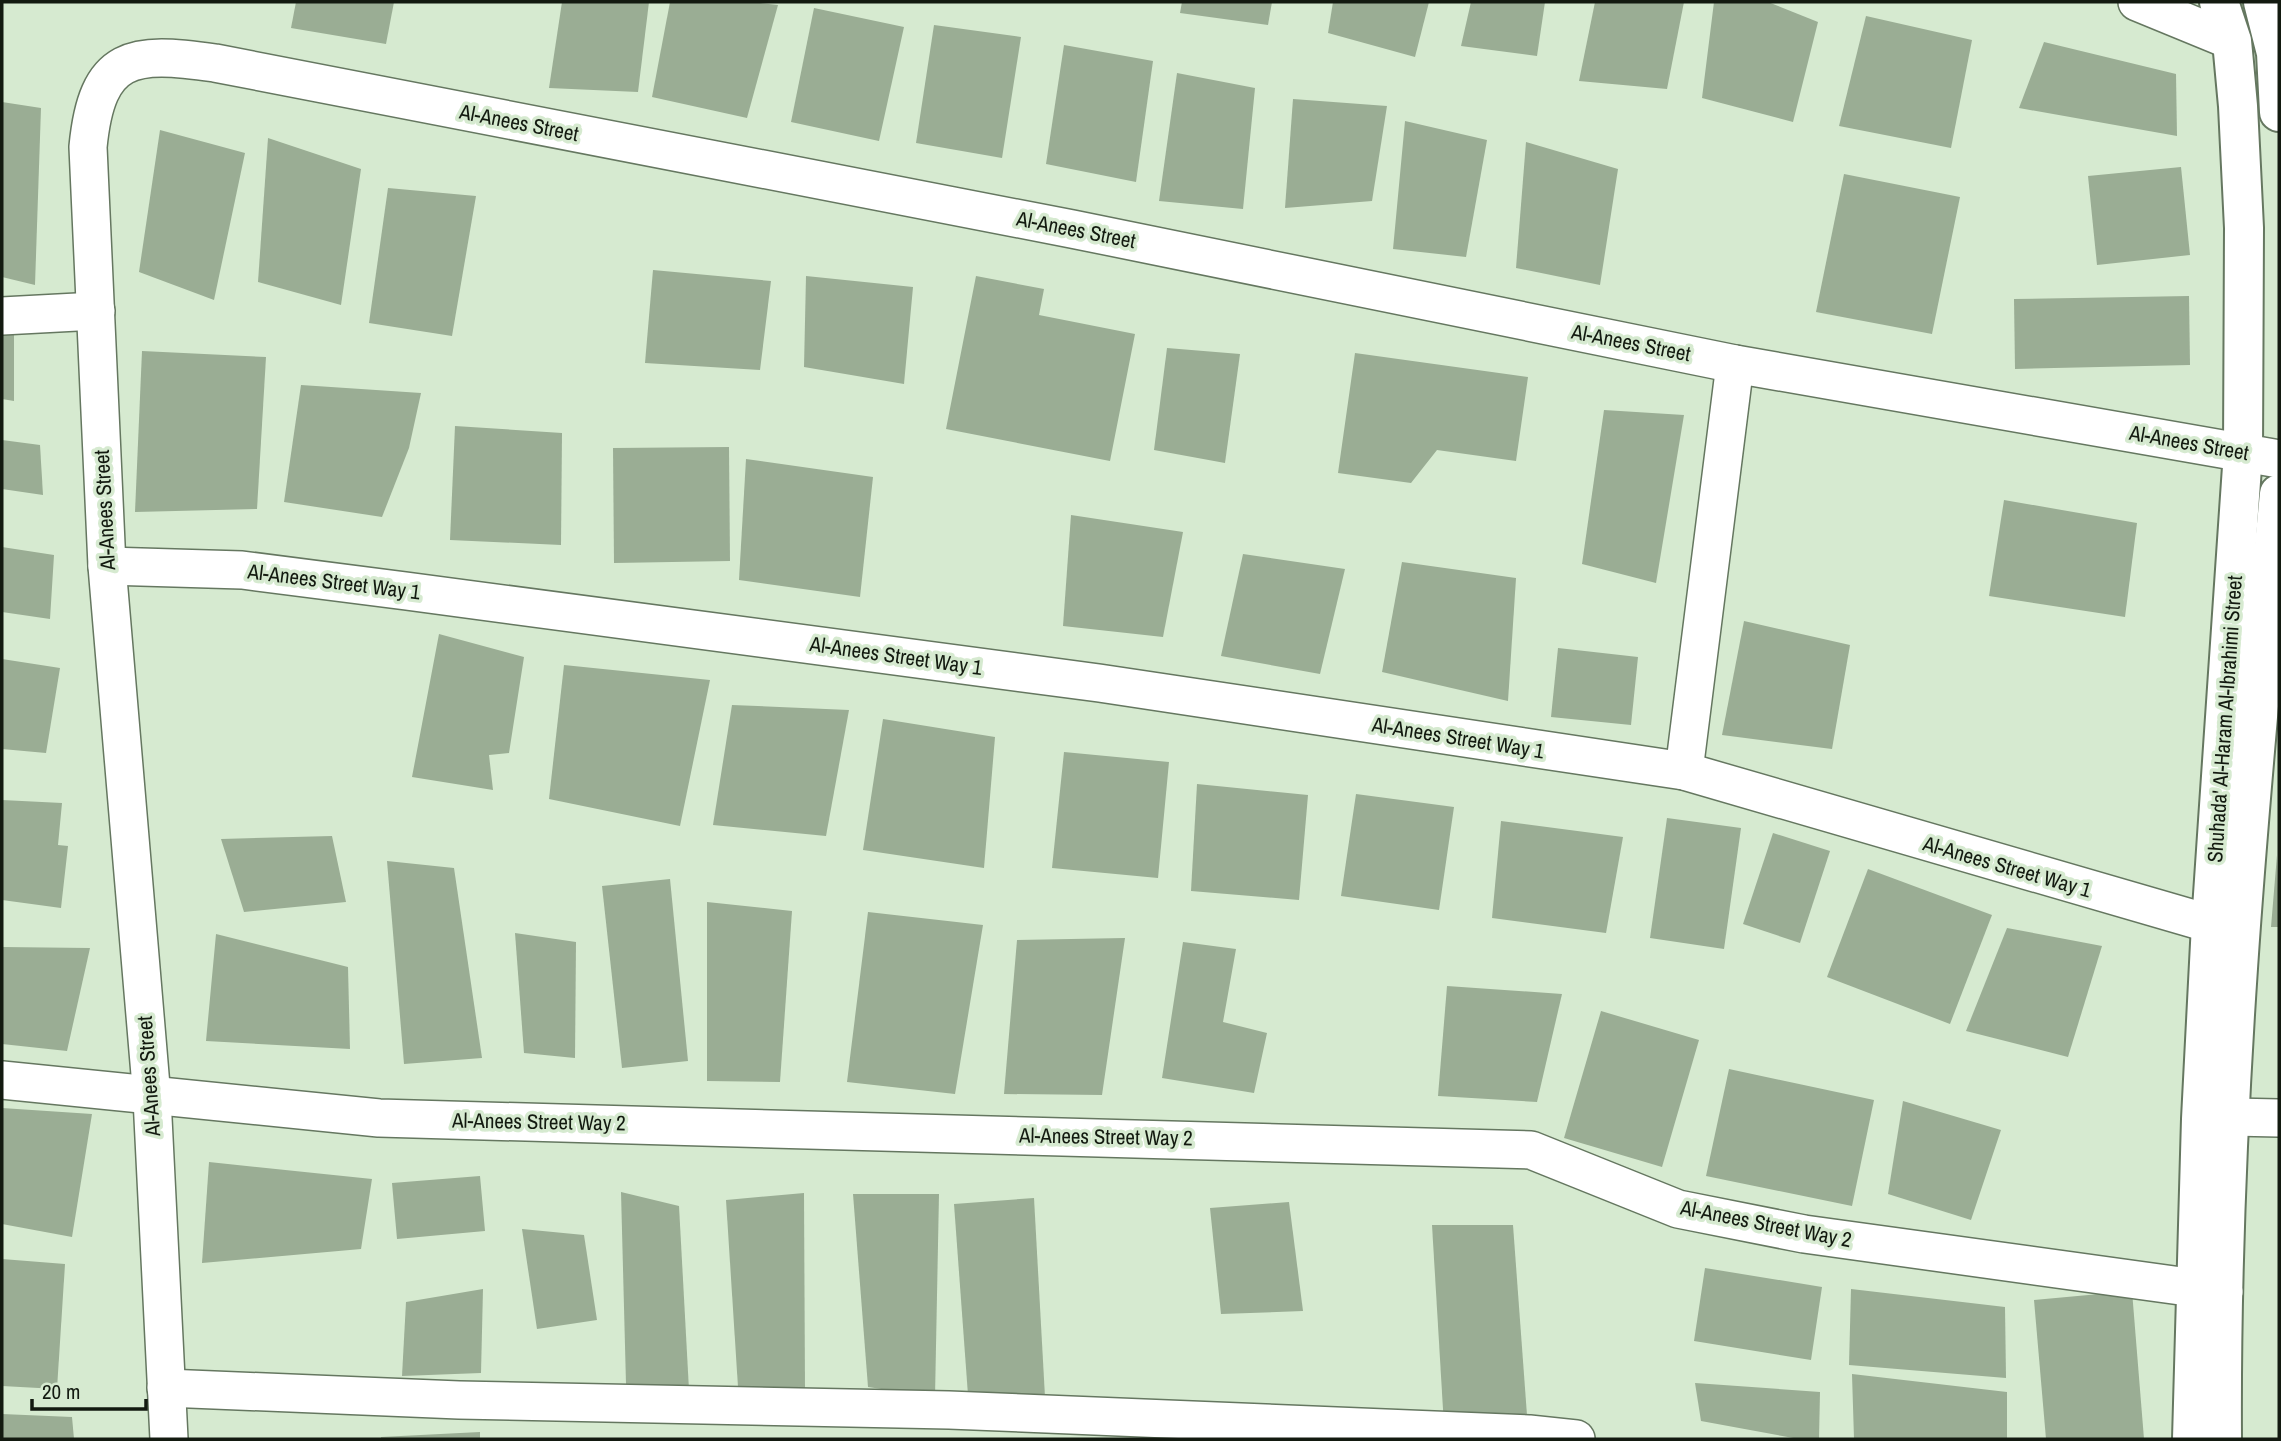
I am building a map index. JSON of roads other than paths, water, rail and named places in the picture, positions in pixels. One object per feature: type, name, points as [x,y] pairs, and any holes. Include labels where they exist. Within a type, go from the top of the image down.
[{"type":"street","points":[[2137,2],[2232,41],[2277,53]]},
{"type":"street","name":"Shuhada' Al-Haram Al-Ibrahimi Street","points":[[2219,2],[2232,41],[2261,455],[2211,924],[2210,1290],[2222,1439]]},
{"type":"street","points":[[2263,2],[2277,53],[2279,112]]},
{"type":"street","name":"Al-Anees Street","points":[[169,1439],[152,1098],[107,565],[88,147],[90,119],[100,89],[118,68],[140,57],[172,56],[1085,232],[1735,364],[2261,455]]},
{"type":"street","points":[[2,316],[96,311]]},
{"type":"street","points":[[1684,771],[1735,364]]},
{"type":"street","name":"Shuhada' Al-Haram Al-Ibrahimi Street","points":[[2192,1439],[2232,1117],[2246,831],[2279,494]]},
{"type":"street","name":"Al-Anees Street Way 1","points":[[107,565],[242,570],[420,592],[1099,683],[1684,771],[2211,924]]},
{"type":"street","name":"Al-Anees Street Way 2","points":[[2,1080],[152,1098],[379,1118],[1531,1150],[1678,1209],[1804,1234],[2210,1290]]},
{"type":"street","points":[[2232,1117],[2279,1118]]},
{"type":"street","points":[[166,1388],[459,1400],[949,1410],[1503,1433],[1576,1439]]}]
